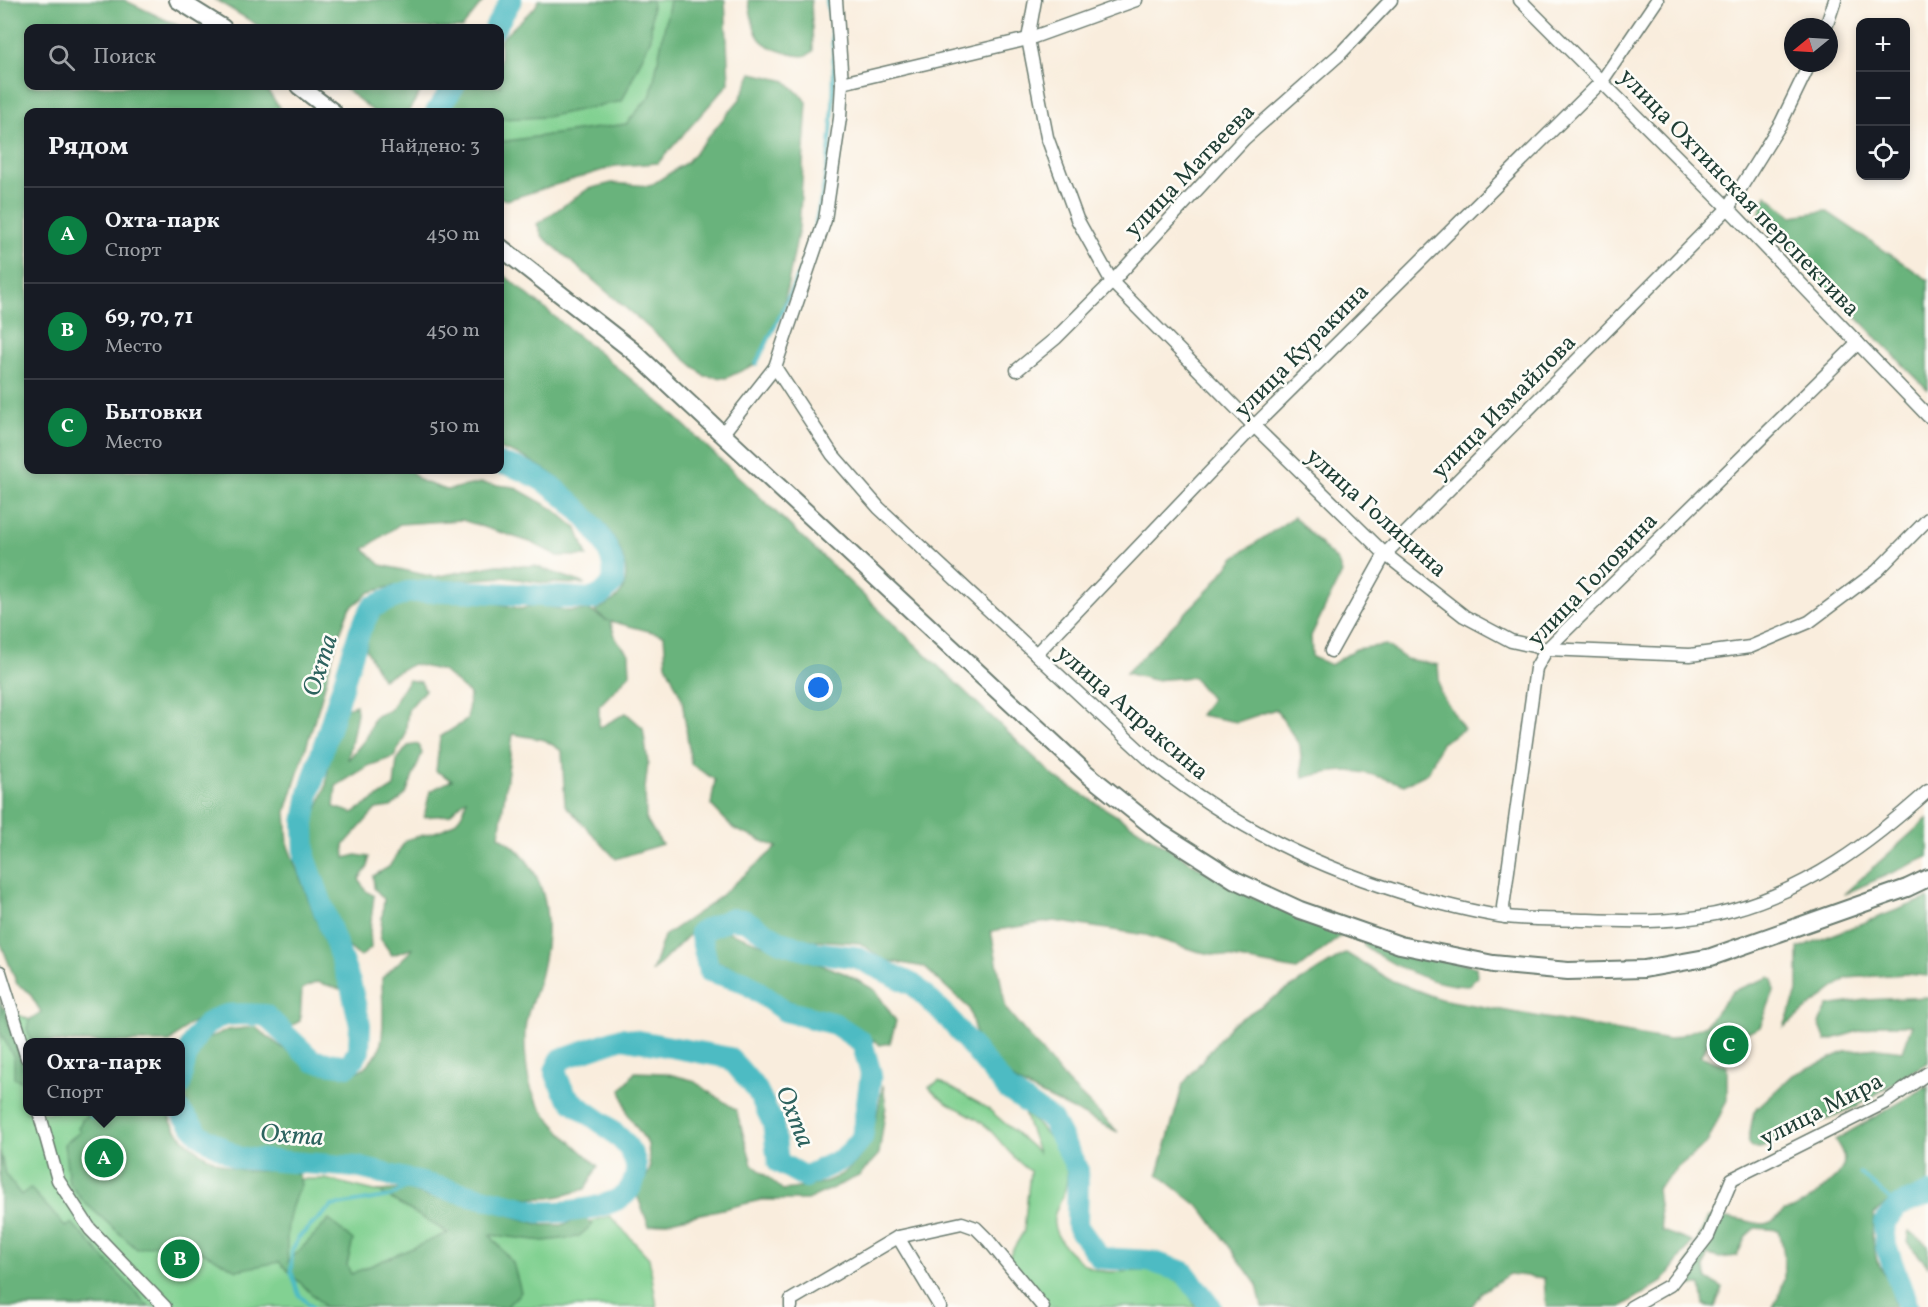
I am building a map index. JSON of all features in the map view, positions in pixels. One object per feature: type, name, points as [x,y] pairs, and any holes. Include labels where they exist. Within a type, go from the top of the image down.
[{"type":"street","points":[[178,0],[217,24]]},
{"type":"street","points":[[723,433],[775,367],[825,220],[840,118],[842,83],[836,0]]},
{"type":"street","name":"улица Голицина","points":[[1035,0],[1028,39],[1047,137],[1077,219],[1112,282],[1385,554],[1464,616],[1511,641],[1547,650],[1690,656],[1750,647],[1809,622],[1877,572],[1928,519]]},
{"type":"street","points":[[842,83],[1028,39],[1136,0]]},
{"type":"street","name":"улица Матвеева","points":[[1017,370],[1056,338],[1112,282],[1207,176],[1244,139],[1341,54],[1391,0]]},
{"type":"street","name":"улица Охтинская перспектива","points":[[1520,0],[1728,208],[1928,416]]},
{"type":"street","name":"улица Куракина","points":[[1036,654],[1254,426],[1602,81],[1657,0]]},
{"type":"street","points":[[1829,18],[1834,0]]},
{"type":"street","name":"улица Измайлова","points":[[1331,651],[1385,554],[1728,208],[1757,166],[1805,72]]},
{"type":"street","points":[[304,90],[328,108]]},
{"type":"street","points":[[504,250],[633,351],[1086,773],[1161,833],[1234,880],[1300,910],[1400,945],[1492,964],[1569,971],[1644,969],[1711,957],[1907,888],[1928,878]]},
{"type":"street","name":"улица Головина","points":[[1505,917],[1503,907],[1536,668],[1547,650],[1858,343]]},
{"type":"street","name":"улица Апраксина","points":[[775,367],[832,454],[879,508],[1152,762],[1198,798],[1244,825],[1312,861],[1376,885],[1440,903],[1505,917],[1666,920],[1732,910],[1791,888],[1839,863],[1882,832],[1928,791]]},
{"type":"street","points":[[0,972],[23,1044]]},
{"type":"street","points":[[0,1016],[14,1012]]},
{"type":"street","name":"улица Мира","points":[[1630,1307],[1670,1286],[1708,1236],[1732,1179],[1886,1102],[1928,1073]]},
{"type":"street","points":[[40,1116],[58,1180],[90,1229],[165,1307]]},
{"type":"street","points":[[791,1307],[791,1300],[898,1238],[962,1223],[976,1228],[1043,1307]]},
{"type":"street","points":[[898,1238],[940,1307]]},
{"type":"green space","points":[[0,0],[124,0],[175,24],[24,24],[24,90],[267,90],[280,108],[24,108],[24,474],[414,474],[421,481],[447,490],[480,483],[514,487],[555,510],[577,529],[587,556],[558,556],[530,542],[462,520],[400,524],[364,549],[381,565],[434,577],[497,565],[535,566],[586,584],[544,583],[504,577],[398,585],[370,592],[349,609],[336,644],[286,811],[288,846],[343,990],[317,982],[302,989],[300,1021],[289,1027],[266,1006],[227,1005],[189,1024],[174,1038],[30,1038],[27,1029],[29,1020],[41,1012],[29,992],[17,984],[0,941]]},
{"type":"green space","points":[[216,0],[484,0],[465,24],[255,24]]},
{"type":"green space","points":[[539,0],[652,0],[651,38],[622,101],[546,117],[504,119],[504,108],[450,108],[462,90],[504,90],[504,36],[535,7]]},
{"type":"green space","points":[[644,0],[678,0],[659,98],[631,130],[504,146],[504,108],[477,108]]},
{"type":"green space","points":[[670,0],[725,0],[729,83],[658,163],[616,166],[504,199],[504,141],[626,124],[651,95]]},
{"type":"green space","points":[[748,0],[811,0],[813,51],[805,56],[769,47],[758,37]]},
{"type":"green space","points":[[752,73],[786,81],[807,102],[799,228],[782,313],[756,364],[726,378],[705,376],[543,237],[537,224],[588,189],[612,183],[650,186],[687,162],[740,99]]},
{"type":"green space","points":[[347,90],[422,90],[410,108],[369,108]]},
{"type":"green space","points":[[1766,195],[1792,216],[1826,211],[1928,280],[1928,390],[1758,217]]},
{"type":"green space","points":[[504,275],[665,407],[1056,778],[1234,889],[1341,936],[1297,970],[1196,951],[1146,935],[1054,921],[991,931],[1006,1009],[1067,1082],[1118,1132],[1018,1083],[980,1051],[969,1008],[924,967],[884,960],[860,943],[784,938],[745,915],[695,929],[652,972],[664,936],[712,903],[777,847],[734,829],[711,805],[715,780],[691,764],[682,699],[666,664],[664,635],[610,621],[616,639],[629,654],[630,674],[599,706],[599,728],[626,713],[643,728],[648,763],[645,789],[646,820],[662,844],[616,859],[565,805],[562,751],[545,740],[513,734],[499,836],[528,862],[543,894],[547,930],[546,950],[541,976],[526,1022],[527,1067],[532,1091],[544,1111],[561,1132],[598,1166],[585,1189],[549,1198],[502,1195],[418,1177],[366,1160],[249,1150],[227,1144],[208,1133],[193,1118],[187,1100],[186,1081],[195,1043],[228,1030],[255,1027],[310,1065],[341,1075],[356,1072],[377,1054],[383,1027],[382,978],[414,948],[392,955],[380,938],[384,899],[374,888],[373,876],[389,867],[406,840],[435,832],[452,824],[464,810],[466,799],[449,815],[424,817],[430,791],[452,780],[436,771],[440,737],[467,720],[470,694],[443,671],[413,664],[382,679],[366,649],[369,626],[389,606],[419,597],[491,602],[521,609],[537,604],[568,611],[589,610],[608,621],[595,611],[615,599],[623,589],[626,569],[619,547],[605,525],[586,503],[563,483],[518,455],[504,451]]},
{"type":"green space","points":[[1294,517],[1338,562],[1342,573],[1311,636],[1312,657],[1331,665],[1356,649],[1386,645],[1406,659],[1438,665],[1440,692],[1464,729],[1441,743],[1428,773],[1404,785],[1354,771],[1331,772],[1303,778],[1300,746],[1276,709],[1237,722],[1200,715],[1211,699],[1193,677],[1154,680],[1126,673],[1212,586],[1235,557]]},
{"type":"green space","points":[[408,680],[421,682],[425,690],[408,710],[405,736],[394,757],[368,766],[336,786],[334,807],[353,813],[394,787],[397,760],[408,746],[418,744],[422,753],[406,794],[391,807],[376,809],[344,845],[345,858],[356,855],[369,857],[368,867],[359,879],[365,890],[374,896],[370,930],[371,948],[360,957],[343,942],[316,864],[312,842],[312,822],[326,786],[332,737],[343,709],[356,705],[357,713],[348,760],[367,737],[374,717],[390,710]]},
{"type":"green space","points":[[1928,818],[1928,857],[1844,894]]},
{"type":"green space","points":[[1928,898],[1928,976],[1905,974],[1847,978],[1784,1027],[1798,990],[1798,948]]},
{"type":"green space","points":[[716,931],[726,931],[844,973],[875,990],[896,1021],[890,1043],[880,1045],[851,1024],[789,1001],[742,971],[717,962],[708,951],[705,938]]},
{"type":"green space","points":[[1364,939],[1476,967],[1477,976],[1468,986],[1427,979],[1413,974],[1364,946]]},
{"type":"green space","points":[[1346,953],[1390,980],[1440,999],[1669,1040],[1706,1025],[1733,991],[1770,977],[1773,979],[1774,991],[1760,1027],[1756,1030],[1739,1032],[1717,1029],[1700,1056],[1727,1066],[1727,1100],[1707,1143],[1678,1167],[1657,1189],[1662,1231],[1692,1242],[1662,1282],[1621,1307],[1546,1307],[1544,1278],[1509,1274],[1482,1292],[1471,1307],[1262,1307],[1257,1285],[1203,1210],[1158,1174],[1183,1084],[1232,1024]]},
{"type":"green space","points":[[1928,997],[1928,1062],[1857,1106],[1761,1148],[1752,1148],[1748,1143],[1754,1111],[1793,1075],[1847,1051],[1878,1048],[1903,1051],[1912,1025],[1879,1025],[1826,1041],[1819,1023],[1828,1006],[1866,1000]]},
{"type":"green space","points":[[0,999],[23,1068],[23,1081],[14,1078],[14,1058],[0,1031]]},
{"type":"green space","points":[[0,1006],[68,1038],[23,1038],[23,1116],[164,1116],[173,1137],[244,1180],[325,1179],[550,1233],[610,1216],[649,1258],[657,1307],[0,1307]]},
{"type":"green space","points":[[635,1072],[665,1073],[692,1080],[736,1110],[752,1164],[783,1190],[829,1180],[845,1172],[857,1161],[866,1147],[872,1130],[883,1085],[886,1106],[879,1154],[859,1176],[807,1200],[761,1200],[649,1226],[637,1195],[650,1169],[648,1144],[628,1115],[621,1090]]},
{"type":"green space","points":[[939,1081],[986,1107],[1038,1152],[1024,1113],[1052,1141],[1063,1158],[1067,1176],[1066,1186],[1054,1218],[1054,1227],[1058,1237],[1077,1258],[1088,1267],[1105,1272],[1150,1271],[1172,1277],[1183,1286],[1196,1307],[1043,1307],[1006,1261],[1024,1231],[1030,1171],[1012,1156],[980,1121],[935,1094],[929,1087]]},
{"type":"green space","points":[[1928,1086],[1928,1186],[1891,1199],[1874,1214],[1872,1236],[1877,1261],[1891,1285],[1895,1307],[1773,1307],[1782,1288],[1785,1270],[1779,1230],[1755,1228],[1746,1236],[1737,1256],[1720,1258],[1707,1255],[1704,1267],[1707,1279],[1723,1288],[1715,1307],[1704,1305],[1701,1285],[1687,1285],[1686,1267],[1708,1217],[1762,1224],[1798,1206],[1816,1194],[1840,1172],[1844,1159],[1835,1140]]},
{"type":"green space","points":[[86,1116],[169,1116],[179,1134],[189,1143],[200,1152],[225,1165],[250,1171],[281,1170],[299,1175],[301,1185],[288,1222],[288,1262],[329,1220],[353,1240],[347,1265],[351,1274],[448,1233],[378,1191],[405,1189],[429,1197],[456,1199],[541,1225],[562,1225],[583,1217],[593,1224],[578,1237],[544,1241],[490,1235],[513,1263],[521,1292],[506,1307],[325,1307],[279,1262],[237,1270],[178,1239],[137,1249],[83,1201],[69,1183],[64,1144],[80,1132],[78,1128]]},
{"type":"green space","points":[[0,1151],[5,1174],[21,1195],[30,1188],[66,1227],[72,1223],[149,1307],[0,1307]]},
{"type":"green space","points":[[1909,1231],[1928,1245],[1928,1266],[1907,1242]]},
{"type":"waterway","name":"Охта","points":[[497,24],[511,0]]},
{"type":"waterway","points":[[756,364],[799,273],[823,192],[831,138],[834,81],[831,25],[827,0]]},
{"type":"waterway","name":"Охта","points":[[439,108],[451,90]]},
{"type":"waterway","name":"Охта","points":[[185,1064],[199,1033],[216,1019],[227,1015],[265,1015],[313,1061],[348,1066],[359,1051],[360,1025],[351,986],[305,857],[304,823],[309,793],[360,630],[372,607],[408,592],[460,591],[592,599],[602,594],[613,583],[613,565],[607,549],[584,516],[569,500],[534,476],[504,465]]},
{"type":"waterway","name":"Охта","points":[[184,1116],[200,1135],[238,1158],[357,1167],[539,1212],[561,1212],[601,1206],[613,1202],[629,1190],[635,1176],[635,1162],[630,1150],[609,1128],[570,1099],[562,1088],[555,1071],[561,1059],[622,1038],[730,1058],[757,1090],[773,1123],[778,1162],[805,1177],[846,1157],[862,1138],[871,1074],[862,1042],[835,1024],[785,1011],[745,982],[709,971],[700,932],[730,919],[744,920],[783,943],[819,953],[855,957],[914,985],[948,1018],[1007,1089],[1052,1120],[1078,1170],[1077,1226],[1100,1258],[1150,1261],[1184,1272],[1211,1307]]},
{"type":"waterway","points":[[1860,1173],[1898,1206]]},
{"type":"waterway","points":[[312,1307],[299,1295],[291,1271],[292,1251],[298,1238],[332,1206],[391,1196],[415,1182]]},
{"type":"waterway","name":"Охта","points":[[1908,1307],[1886,1246],[1884,1223],[1898,1206],[1928,1194]]},
{"type":"place","name":"Бытовки","points":[[1729,1045]]},
{"type":"place","name":"Охта-парк","points":[[104,1158]]},
{"type":"place","name":"69, 70, 71","points":[[180,1259]]}]
